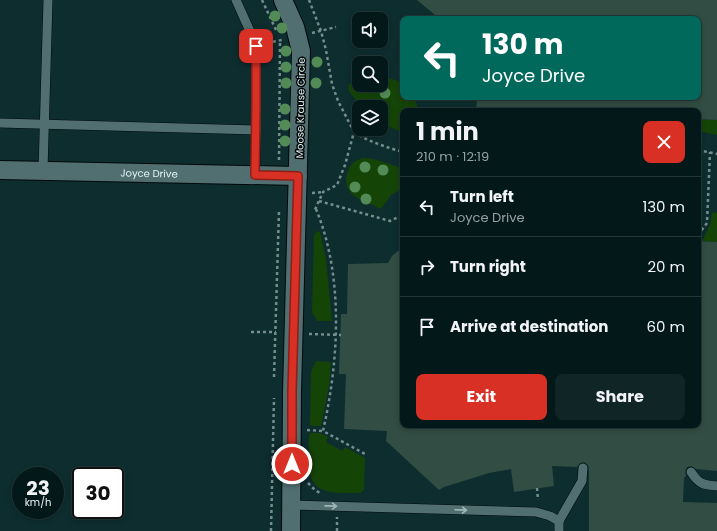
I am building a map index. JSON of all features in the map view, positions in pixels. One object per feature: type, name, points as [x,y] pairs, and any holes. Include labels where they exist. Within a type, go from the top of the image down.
[{"type":"street","name":"Moose Krause Circle","points":[[283,0],[295,27],[301,51],[292,392],[291,531]]},
{"type":"street","name":"Joyce Drive","points":[[0,170],[298,176]]},
{"type":"lane","points":[[43,170],[48,0]]},
{"type":"lane","points":[[236,0],[256,46],[255,175]]},
{"type":"lane","points":[[0,123],[256,130]]},
{"type":"lane","points":[[559,531],[559,521],[582,481],[582,468]]},
{"type":"lane","points":[[691,472],[697,481],[705,485],[717,486]]},
{"type":"lane","points":[[292,505],[536,512],[550,516],[559,521]]},
{"type":"path","points":[[262,0],[278,34],[281,45],[279,164]]},
{"type":"path","points":[[309,0],[321,31],[332,84],[338,101],[352,128]]},
{"type":"path","points":[[308,34],[336,27]]},
{"type":"path","points":[[264,44],[285,39]]},
{"type":"path","points":[[353,136],[346,165],[337,185],[323,192],[316,208],[324,228],[331,265],[336,306],[334,369],[331,399],[324,431],[365,454]]},
{"type":"path","points":[[359,136],[380,145],[400,151]]},
{"type":"path","points":[[701,150],[717,154]]},
{"type":"path","points":[[701,231],[707,223],[710,152]]},
{"type":"path","points":[[319,202],[390,221],[400,216]]},
{"type":"path","points":[[251,332],[280,333]]},
{"type":"path","points":[[306,334],[341,335]]},
{"type":"path","points":[[306,477],[308,482],[315,490],[325,496],[338,497],[337,531]]},
{"type":"path","points":[[537,488],[538,507]]},
{"type":"shaded area","points":[[0,0],[717,0],[717,531],[0,531]]},
{"type":"green space","points":[[389,78],[400,82],[400,100],[415,100],[418,108],[400,108],[400,132],[388,126],[388,100],[356,100],[349,91],[348,85],[352,84],[352,92],[388,92]]},
{"type":"green space","points":[[701,119],[717,120],[717,135],[701,132]]},
{"type":"green space","points":[[368,158],[400,167],[400,190],[391,195],[381,209],[352,194],[347,186],[347,173],[351,165],[357,160]]},
{"type":"green space","points":[[712,212],[717,213],[717,242],[702,241],[710,225]]},
{"type":"green space","points":[[317,231],[320,232],[326,259],[332,321],[317,321],[312,312],[314,235]]},
{"type":"green space","points":[[316,361],[331,362],[329,386],[321,426],[312,426],[310,424],[311,372]]},
{"type":"green space","points":[[310,433],[320,433],[328,437],[326,442],[342,451],[345,447],[365,458],[364,490],[360,493],[340,493],[323,490],[317,486],[312,480],[309,470]]},
{"type":"building","points":[[417,0],[717,0],[717,120],[701,119],[701,108],[476,108],[477,100],[701,100],[701,16],[436,16]]},
{"type":"building","points":[[701,241],[717,242],[717,471],[696,469],[691,466],[687,467],[685,472],[686,476],[684,478],[683,502],[717,503],[717,531],[589,531],[589,468],[584,462],[580,463],[577,467],[552,466],[554,486],[514,492],[511,469],[489,473],[444,487],[439,490],[386,441],[387,431],[344,429],[346,374],[339,374],[341,314],[347,314],[348,264],[388,263],[392,256],[400,249],[400,428],[701,428]]},
{"type":"route","points":[[256,46],[257,88],[255,175],[298,176],[292,392],[292,464]]}]
